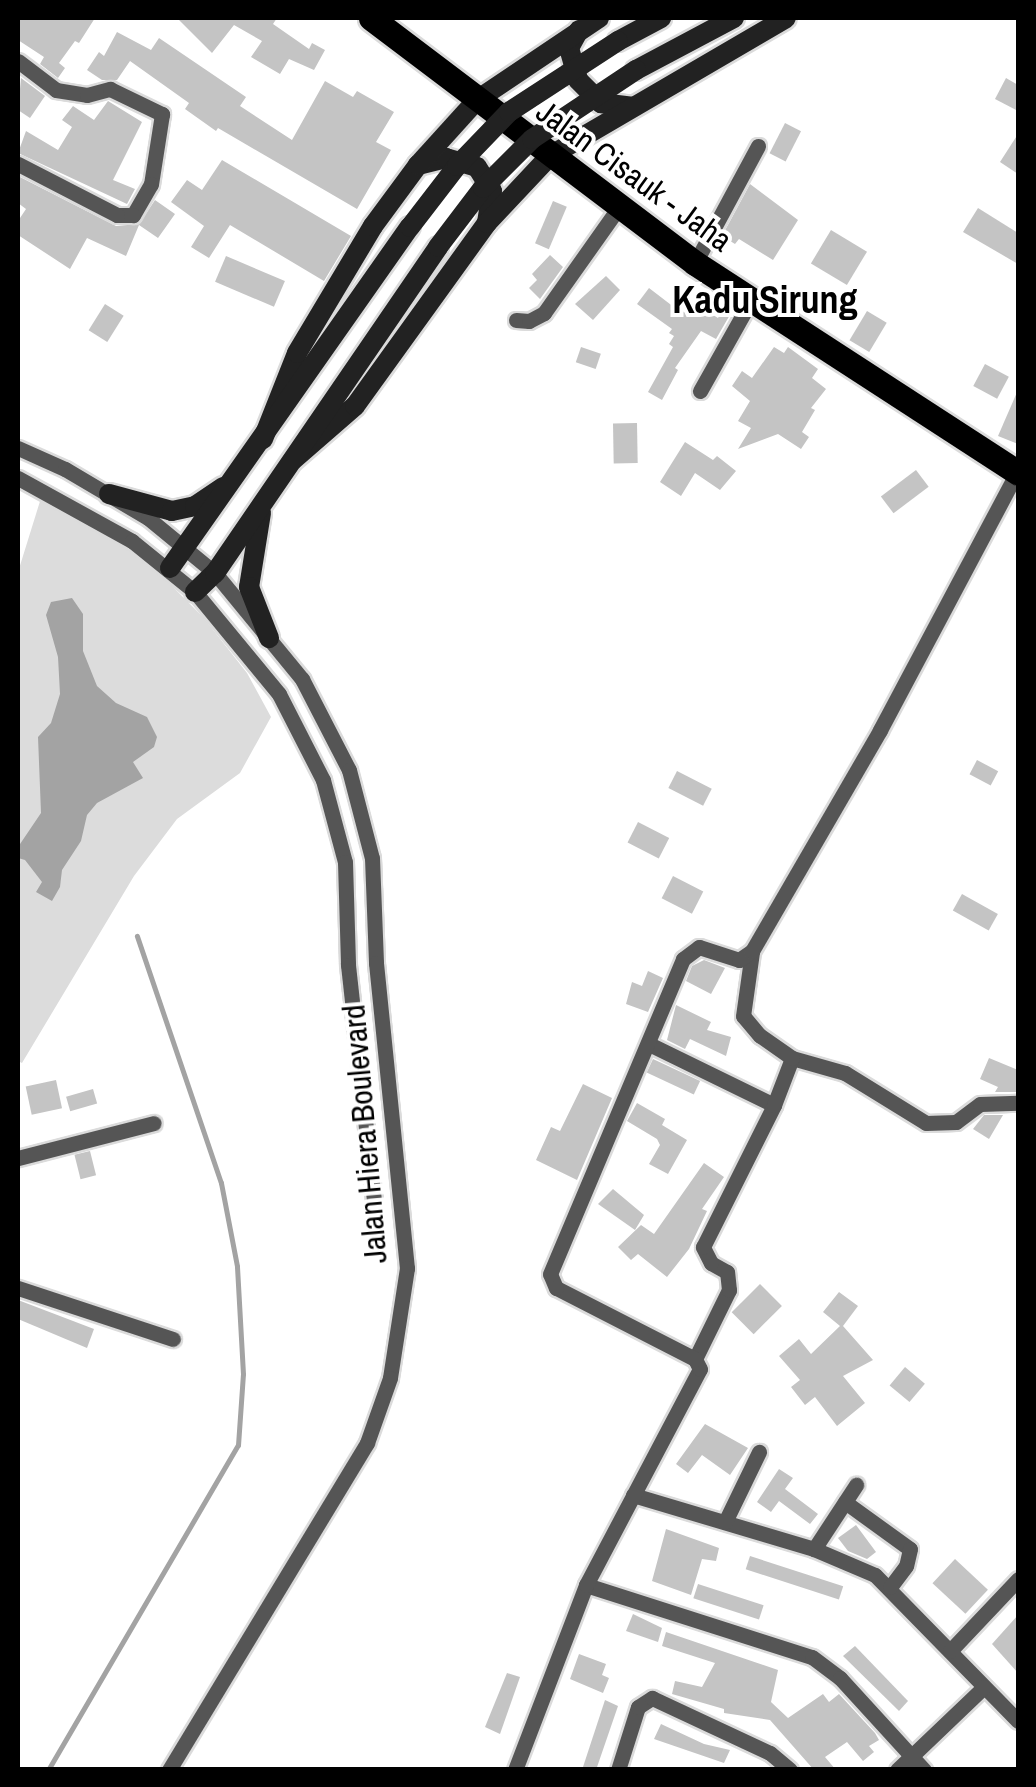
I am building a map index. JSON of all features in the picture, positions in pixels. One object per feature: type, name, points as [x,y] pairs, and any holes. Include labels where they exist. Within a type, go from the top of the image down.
[{"type":"main road","name":"Jalan Cisauk - Jaha","points":[[371,18],[695,262],[1018,472]]},
{"type":"main road","points":[[170,568],[410,226],[457,166],[509,112],[618,41],[661,18]]},
{"type":"main road","points":[[195,592],[215,572],[438,247],[483,188],[532,138],[636,70],[734,18]]},
{"type":"main road","points":[[292,460],[356,406],[487,223],[550,156],[786,18]]},
{"type":"main road","points":[[263,439],[298,353],[373,226],[418,165],[476,100],[590,22]]},
{"type":"main road","points":[[590,22],[568,48],[578,80],[601,103],[632,107]]},
{"type":"main road","points":[[418,165],[446,158],[477,167],[492,192],[487,223]]},
{"type":"main road","points":[[109,494],[172,511],[196,506],[235,479]]},
{"type":"main road","points":[[264,502],[250,560],[249,587],[269,638]]},
{"type":"street","points":[[18,61],[56,90],[87,95],[110,90],[162,114],[151,184],[133,215],[117,215],[18,164]]},
{"type":"street","points":[[695,262],[758,146]]},
{"type":"street","points":[[516,320],[529,321],[544,313],[620,207]]},
{"type":"street","points":[[700,391],[751,300]]},
{"type":"street","points":[[18,448],[109,494],[188,547]]},
{"type":"street","points":[[1018,472],[880,730],[752,951],[743,1016],[760,1036],[792,1058],[845,1073],[926,1123],[956,1122],[980,1104],[1018,1103]]},
{"type":"street","name":"Jalan Hiera Boulevard","points":[[18,478],[95,518],[170,568],[195,592],[279,694],[323,780],[345,862],[348,964],[374,1200]]},
{"type":"street","name":"Jalan Hiera Boulevard","points":[[169,1770],[367,1443],[390,1378],[407,1268],[376,963],[372,858],[349,770],[302,679],[215,572],[188,547]]},
{"type":"street","points":[[515,1770],[586,1585],[700,1369],[695,1359],[550,1282],[550,1274],[689,950],[699,947],[738,960],[752,951]]},
{"type":"street","points":[[348,964],[376,963]]},
{"type":"street","points":[[649,1044],[774,1105]]},
{"type":"street","points":[[695,1359],[729,1290],[727,1272],[711,1262],[703,1247],[774,1105],[792,1058]]},
{"type":"street","points":[[18,1158],[154,1123]]},
{"type":"street","points":[[18,1288],[173,1339]]},
{"type":"street","points":[[725,1522],[759,1452]]},
{"type":"street","points":[[814,1549],[856,1485]]},
{"type":"street","points":[[633,1495],[814,1549],[875,1575],[890,1586],[1018,1721]]},
{"type":"street","points":[[844,1502],[910,1549],[906,1566],[890,1586]]},
{"type":"street","points":[[950,1651],[1018,1578]]},
{"type":"street","points":[[586,1585],[812,1657],[840,1678],[924,1770]]},
{"type":"street","points":[[897,1770],[984,1687]]},
{"type":"street","points":[[618,1770],[638,1707],[652,1698],[781,1766]]},
{"type":"shaded area","points":[[41,498],[109,533],[165,579],[203,617],[247,673],[271,717],[240,773],[177,819],[134,876],[22,1063],[18,1061],[18,572]]},
{"type":"shaded area","points":[[72,598],[83,614],[83,651],[97,686],[116,703],[147,717],[157,737],[154,747],[133,762],[143,778],[97,803],[87,815],[81,841],[62,870],[60,887],[52,901],[36,892],[42,882],[25,860],[18,858],[18,847],[41,813],[38,737],[51,723],[60,694],[58,657],[46,615],[51,602]]},
{"type":"building","points":[[18,18],[95,18],[79,43],[75,41],[59,63],[65,68],[58,78],[40,64],[44,57],[18,40]]},
{"type":"building","points":[[177,18],[277,18],[273,24],[309,49],[312,43],[325,50],[314,70],[289,59],[280,74],[251,57],[262,41],[234,25],[212,53]]},
{"type":"building","points":[[117,32],[151,50],[159,38],[246,97],[240,106],[292,140],[325,81],[353,97],[357,91],[394,112],[376,142],[391,150],[357,209],[218,128],[216,131],[185,109],[189,103],[130,61],[117,80],[102,80],[87,70],[99,52],[104,56]]},
{"type":"building","points":[[21,78],[45,96],[30,118],[18,110]]},
{"type":"building","points":[[1006,78],[1018,85],[1018,111],[995,99]]},
{"type":"building","points":[[108,101],[142,122],[113,180],[135,189],[127,204],[18,153],[26,131],[58,150],[72,127],[62,120],[73,106],[94,120]]},
{"type":"building","points":[[785,123],[801,131],[786,161],[770,153]]},
{"type":"building","points":[[1018,134],[1018,174],[1000,162]]},
{"type":"building","points":[[222,160],[351,236],[324,281],[230,225],[209,258],[191,247],[204,226],[171,202],[187,180],[202,190]]},
{"type":"building","points":[[18,176],[116,226],[139,224],[155,200],[175,214],[158,238],[139,225],[126,256],[87,238],[70,269],[18,235],[18,221],[26,209],[18,203]]},
{"type":"building","points":[[750,184],[798,220],[773,260],[739,239],[735,244],[722,236]]},
{"type":"building","points":[[553,201],[567,207],[549,249],[535,243]]},
{"type":"building","points":[[978,208],[1018,233],[1018,264],[963,232]]},
{"type":"building","points":[[831,230],[867,252],[847,285],[811,263]]},
{"type":"building","points":[[550,255],[563,267],[540,299],[529,288],[537,280],[532,274]]},
{"type":"building","points":[[226,256],[285,281],[274,307],[215,282]]},
{"type":"building","points":[[606,276],[620,290],[593,320],[575,304]]},
{"type":"building","points":[[649,288],[679,311],[685,312],[692,302],[718,318],[723,309],[731,313],[716,339],[701,331],[675,368],[678,370],[662,400],[648,392],[673,347],[669,344],[674,336],[669,333],[672,329],[637,304]]},
{"type":"building","points":[[105,304],[124,316],[107,342],[89,330]]},
{"type":"building","points":[[867,311],[887,323],[869,352],[849,340]]},
{"type":"building","points":[[581,347],[601,354],[596,369],[576,362]]},
{"type":"building","points":[[774,347],[784,353],[788,347],[818,369],[812,378],[826,389],[811,408],[815,410],[802,432],[809,437],[801,449],[778,434],[738,449],[751,428],[738,421],[750,401],[732,386],[742,371],[752,378]]},
{"type":"building","points":[[985,364],[1009,377],[997,399],[973,386]]},
{"type":"building","points":[[1018,390],[1018,444],[998,436]]},
{"type":"building","points":[[613,423],[637,423],[638,463],[614,463]]},
{"type":"building","points":[[685,442],[713,460],[717,456],[736,471],[720,490],[695,473],[681,496],[660,482]]},
{"type":"building","points":[[916,470],[929,487],[893,513],[881,496]]},
{"type":"building","points":[[977,760],[998,771],[991,785],[969,774]]},
{"type":"building","points":[[677,771],[712,789],[703,806],[668,788]]},
{"type":"building","points":[[638,822],[669,838],[659,858],[628,842]]},
{"type":"building","points":[[673,876],[703,891],[692,914],[662,898]]},
{"type":"building","points":[[962,894],[998,914],[989,930],[953,911]]},
{"type":"building","points":[[704,960],[725,968],[711,994],[686,981],[692,966]]},
{"type":"building","points":[[648,971],[663,978],[648,1012],[626,1004],[632,982],[642,986]]},
{"type":"building","points":[[676,1005],[711,1022],[707,1030],[731,1037],[726,1056],[690,1039],[685,1049],[667,1040]]},
{"type":"building","points":[[989,1058],[1018,1070],[1016,1092],[995,1092],[998,1087],[980,1079]]},
{"type":"building","points":[[653,1059],[700,1081],[694,1095],[647,1073]]},
{"type":"building","points":[[56,1080],[62,1108],[32,1115],[26,1086]]},
{"type":"building","points":[[583,1084],[612,1098],[577,1180],[536,1160],[551,1127],[560,1131]]},
{"type":"building","points":[[93,1089],[97,1103],[70,1111],[66,1097]]},
{"type":"building","points":[[637,1103],[665,1119],[662,1125],[687,1140],[668,1174],[649,1164],[660,1145],[657,1139],[627,1121]]},
{"type":"building","points":[[984,1115],[1003,1115],[989,1139],[973,1129]]},
{"type":"building","points":[[90,1151],[96,1175],[81,1179],[74,1155]]},
{"type":"building","points":[[704,1163],[724,1177],[702,1209],[707,1211],[689,1249],[667,1277],[638,1254],[631,1260],[618,1247],[641,1225],[654,1234]]},
{"type":"building","points":[[613,1189],[644,1215],[635,1230],[598,1204]]},
{"type":"building","points":[[760,1284],[782,1306],[754,1334],[732,1312]]},
{"type":"building","points":[[839,1292],[858,1306],[843,1326],[873,1360],[843,1376],[865,1403],[837,1426],[815,1397],[805,1405],[791,1387],[800,1380],[779,1356],[799,1339],[811,1354],[840,1326],[823,1312]]},
{"type":"building","points":[[18,1300],[94,1329],[87,1348],[18,1319]]},
{"type":"building","points":[[905,1367],[925,1384],[909,1402],[890,1385]]},
{"type":"building","points":[[705,1424],[748,1448],[730,1475],[702,1455],[688,1473],[676,1464]]},
{"type":"building","points":[[779,1469],[793,1478],[785,1489],[818,1514],[810,1524],[779,1501],[771,1512],[757,1502]]},
{"type":"building","points":[[856,1525],[876,1552],[867,1559],[848,1551],[838,1538]]},
{"type":"building","points":[[666,1529],[719,1548],[716,1561],[702,1559],[691,1595],[652,1581]]},
{"type":"building","points":[[750,1556],[843,1586],[839,1600],[746,1569]]},
{"type":"building","points":[[955,1559],[988,1590],[965,1614],[932,1583]]},
{"type":"building","points":[[698,1584],[764,1605],[759,1620],[693,1598]]},
{"type":"building","points":[[633,1614],[662,1628],[658,1642],[626,1631]]},
{"type":"building","points":[[1018,1615],[1018,1673],[992,1644]]},
{"type":"building","points":[[666,1632],[778,1670],[771,1702],[788,1718],[823,1694],[829,1702],[839,1694],[875,1733],[879,1740],[869,1746],[874,1752],[863,1761],[847,1742],[825,1757],[836,1770],[814,1770],[770,1720],[724,1713],[724,1709],[672,1694],[675,1681],[702,1687],[715,1663],[662,1646]]},
{"type":"building","points":[[855,1646],[908,1701],[899,1711],[843,1656]]},
{"type":"building","points":[[579,1654],[606,1664],[602,1675],[609,1678],[603,1693],[570,1679]]},
{"type":"building","points":[[507,1673],[520,1677],[500,1734],[485,1727]]},
{"type":"building","points":[[605,1700],[618,1706],[596,1770],[582,1770]]},
{"type":"building","points":[[661,1724],[704,1744],[730,1750],[724,1763],[654,1739]]},
{"type":"waterway","points":[[48,1770],[238,1445],[243,1374],[237,1266],[221,1183],[137,936]]},
{"type":"district","name":"Kadu Sirung","points":[[765,300]]}]
